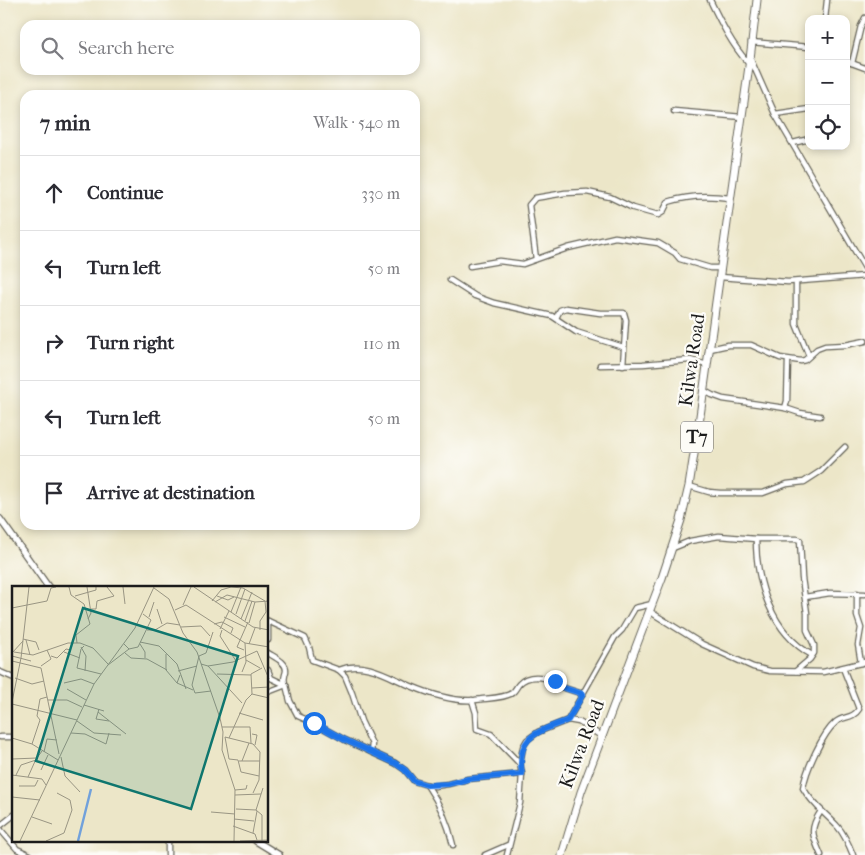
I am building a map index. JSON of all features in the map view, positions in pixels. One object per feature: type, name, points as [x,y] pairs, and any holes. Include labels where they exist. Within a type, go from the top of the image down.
[{"type":"highway","name":"Kilwa Road","points":[[562,855],[581,792],[603,738],[672,548],[689,486],[710,349],[757,0]]},
{"type":"street","points":[[710,0],[741,55],[750,62],[775,114],[865,268]]},
{"type":"street","points":[[825,15],[827,0]]},
{"type":"street","points":[[865,18],[861,26],[852,63],[865,68]]},
{"type":"street","points":[[751,42],[805,47]]},
{"type":"street","points":[[775,114],[805,110]]},
{"type":"street","points":[[674,112],[742,117]]},
{"type":"street","points":[[793,143],[805,140]]},
{"type":"street","points":[[536,259],[529,205],[535,198],[564,193],[587,192],[610,197],[633,208],[658,215],[663,212],[668,202],[689,196],[730,198]]},
{"type":"street","points":[[470,266],[499,262],[523,264],[568,248],[615,237],[658,243],[675,253],[680,259],[710,268],[721,268]]},
{"type":"street","points":[[720,277],[796,282],[865,276]]},
{"type":"street","points":[[450,280],[475,296],[494,303],[556,318],[576,332],[623,347]]},
{"type":"street","points":[[796,282],[794,317],[809,356]]},
{"type":"street","points":[[556,318],[560,310],[566,308],[607,314],[623,312],[626,316],[623,365]]},
{"type":"street","points":[[710,349],[728,345],[751,345],[788,360],[801,361],[817,349],[825,346],[865,341]]},
{"type":"street","points":[[600,365],[690,360],[707,365]]},
{"type":"street","points":[[785,408],[787,401],[788,360]]},
{"type":"street","points":[[703,390],[723,399],[785,408],[800,413],[820,416]]},
{"type":"street","points":[[689,486],[709,492],[763,493],[787,484],[804,482],[821,471],[845,447]]},
{"type":"street","points":[[0,519],[48,586]]},
{"type":"street","points":[[672,548],[690,541],[712,536],[800,540],[807,630],[814,645],[808,662],[796,671]]},
{"type":"street","points":[[756,539],[756,554],[760,577],[773,615],[791,639],[800,648],[812,655]]},
{"type":"street","points":[[805,597],[830,593],[865,594]]},
{"type":"street","points":[[568,720],[615,638],[635,608],[651,608],[702,644],[738,662],[770,671],[823,672],[863,662],[858,645],[862,622],[856,616],[857,593]]},
{"type":"street","points":[[269,621],[305,638],[313,661],[339,670],[345,676],[361,721],[372,744],[372,752]]},
{"type":"street","points":[[269,654],[284,665],[286,669],[285,684],[290,701],[298,716],[395,763],[405,770],[414,781],[427,785],[448,784],[468,779],[522,774]]},
{"type":"street","points":[[339,670],[353,666],[369,668],[420,689],[458,699],[472,700],[507,695],[516,690],[521,682],[532,677],[541,677],[555,681],[558,686],[583,694]]},
{"type":"street","points":[[843,668],[859,709],[851,717],[835,722],[809,763],[803,788],[810,799],[838,827],[847,840],[853,855]]},
{"type":"street","points":[[0,672],[12,677]]},
{"type":"street","points":[[269,675],[276,681],[285,684]]},
{"type":"street","points":[[269,692],[285,684]]},
{"type":"street","points":[[472,700],[476,712],[477,729],[491,734],[520,764]]},
{"type":"street","points":[[506,855],[520,803],[522,747],[532,735],[568,720],[579,722],[603,738]]},
{"type":"street","points":[[427,785],[441,807],[449,825],[453,844]]},
{"type":"street","points":[[821,855],[813,831],[814,822],[822,810]]},
{"type":"street","points":[[12,817],[0,827],[17,849],[30,855]]},
{"type":"street","points":[[168,842],[168,855]]},
{"type":"street","points":[[258,842],[280,855]]},
{"type":"street","points":[[485,855],[508,845]]},
{"type":"route","points":[[314,723],[345,740],[395,763],[405,770],[414,781],[427,785],[435,786],[468,779],[522,774],[520,764],[522,747],[527,740],[538,732],[568,720],[583,694],[558,686],[555,681]]}]
